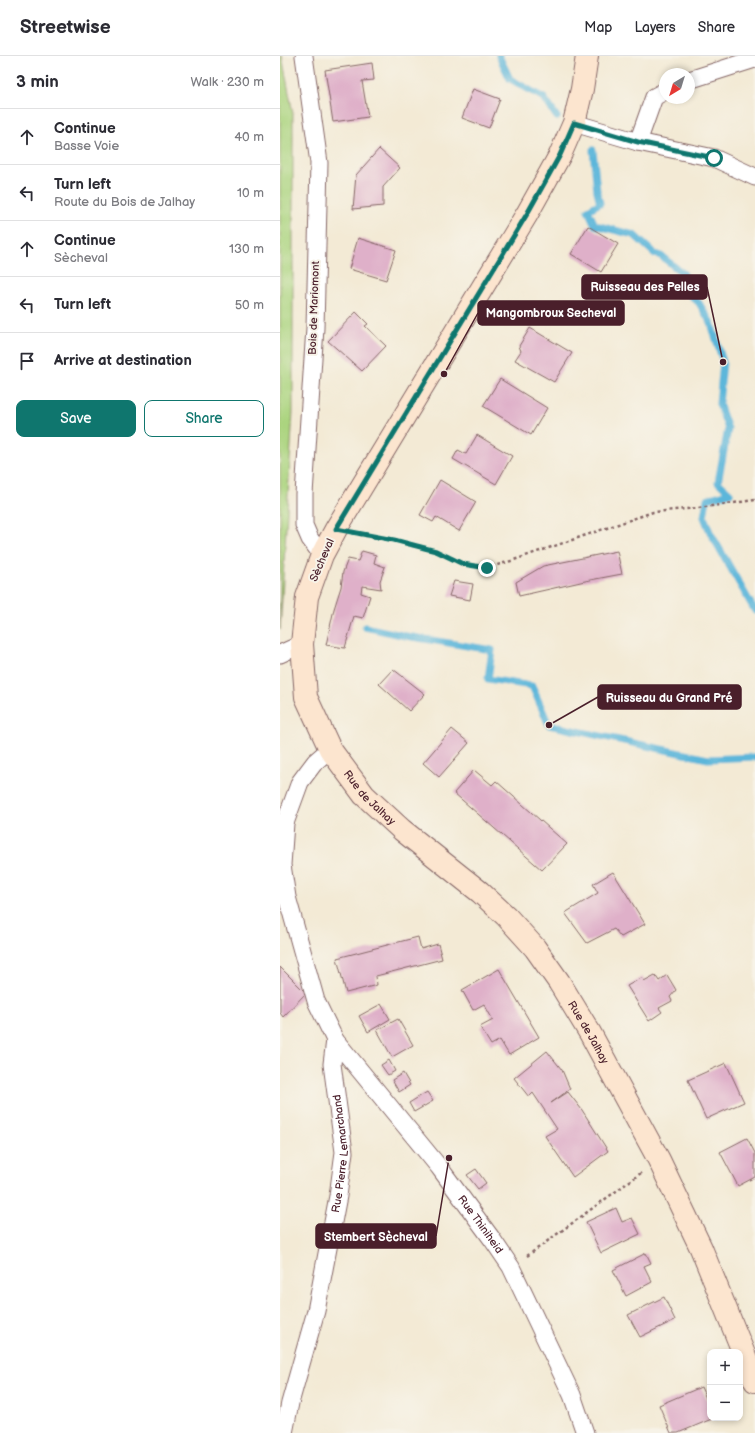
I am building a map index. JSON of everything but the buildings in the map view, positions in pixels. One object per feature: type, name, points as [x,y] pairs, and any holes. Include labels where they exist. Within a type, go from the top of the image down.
[{"type":"main road","name":"Sècheval","points":[[330,749],[306,697],[302,644],[307,597],[322,555],[336,529],[523,220],[560,155],[574,123],[582,89],[587,56]]},
{"type":"main road","name":"Rue de Jalhay","points":[[330,749],[364,795],[402,830],[480,892],[506,916],[535,948],[559,982],[590,1033],[659,1160],[704,1255],[755,1381]]},
{"type":"street","name":"Bois de Mariomont","points":[[304,56],[319,163],[315,328],[304,494],[304,525],[310,539],[322,555]]},
{"type":"street","points":[[695,78],[755,59]]},
{"type":"street","points":[[638,142],[654,97],[659,94]]},
{"type":"street","points":[[574,123],[638,142],[714,158],[755,177]]},
{"type":"street","points":[[280,654],[302,644]]},
{"type":"street","points":[[330,749],[315,762],[300,782],[285,823],[282,865],[287,897],[316,1001],[335,1040]]},
{"type":"street","name":"Rue Pierre Lemarchand","points":[[284,1433],[290,1403],[316,1312],[338,1196],[344,1152],[332,1064],[335,1040]]},
{"type":"street","name":"Rue Thiniheid","points":[[335,1040],[439,1167],[511,1267],[572,1395],[585,1433]]},
{"type":"path","points":[[336,529],[394,540],[436,551],[463,564],[487,568],[653,512],[701,508],[755,500]]},
{"type":"path","points":[[531,1252],[659,1160]]},
{"type":"green space","points":[[280,56],[282,56],[293,114],[293,411],[280,630]]},
{"type":"waterway","points":[[499,56],[510,79],[544,98],[557,117]]},
{"type":"waterway","points":[[593,150],[597,191],[600,203],[588,210],[595,225],[634,235],[655,254],[661,256],[684,274],[684,289],[699,303],[711,323],[723,362],[719,404],[728,429],[718,482],[730,493],[707,499],[704,517],[710,532],[755,611]]},
{"type":"waterway","points":[[365,627],[406,636],[492,650],[488,679],[532,686],[549,725],[708,759],[755,757]]},
{"type":"place","name":"Ruisseau des Pelles","points":[[723,362]]},
{"type":"place","name":"Mangombroux Secheval","points":[[444,374]]},
{"type":"place","name":"Ruisseau du Grand Pré","points":[[549,725]]},
{"type":"place","name":"Stembert Sècheval","points":[[449,1158]]},
{"type":"route","points":[[487,568],[463,564],[436,551],[394,540],[336,529],[527,214],[560,155],[574,123],[638,142],[714,158]]}]
